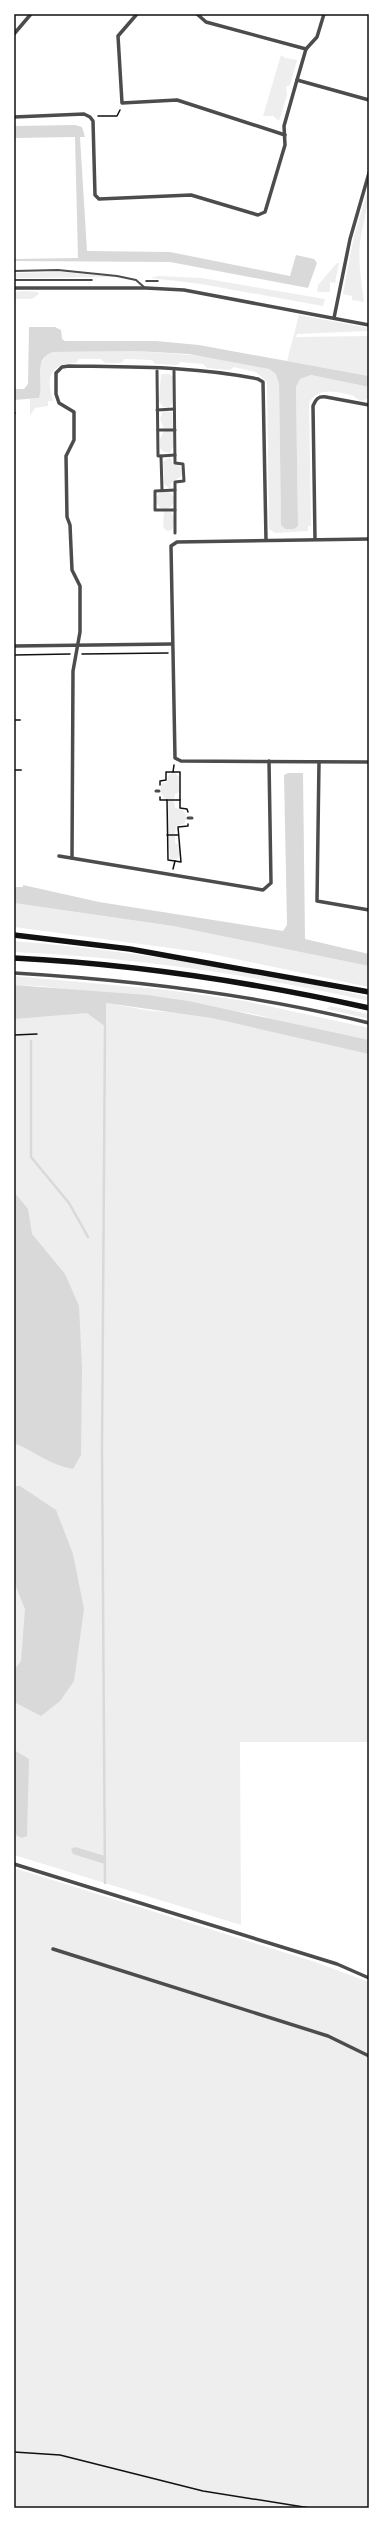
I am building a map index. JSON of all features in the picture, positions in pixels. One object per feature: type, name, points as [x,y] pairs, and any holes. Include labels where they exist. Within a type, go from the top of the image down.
[{"type":"main road","points":[[14,935],[130,949],[369,992]]},
{"type":"main road","points":[[14,958],[117,966],[216,978],[369,1008]]},
{"type":"street","points":[[14,34],[31,14]]},
{"type":"street","points":[[138,14],[118,36],[122,103],[177,100],[214,112],[224,118],[284,135]]},
{"type":"street","points":[[197,14],[206,22],[240,33],[251,32],[306,49]]},
{"type":"street","points":[[14,117],[84,114],[90,117],[93,121],[96,195],[99,199],[191,196],[258,215],[265,212],[285,145],[284,126],[306,49],[317,37],[324,14]]},
{"type":"street","points":[[297,80],[369,100]]},
{"type":"street","points":[[334,318],[350,240],[369,173]]},
{"type":"street","points":[[14,288],[146,288],[218,296],[369,325]]},
{"type":"street","points":[[72,858],[73,671],[80,632],[80,586],[72,570],[70,525],[67,517],[66,456],[74,440],[74,412],[59,403],[56,394],[56,374],[62,367],[69,366],[174,370],[221,372],[258,379],[263,382],[266,540]]},
{"type":"street","points":[[174,370],[175,463],[183,464],[185,472],[184,481],[175,482],[175,533]]},
{"type":"street","points":[[157,371],[158,456],[161,456],[162,490]]},
{"type":"street","points":[[315,539],[313,406],[315,400],[320,396],[369,405]]},
{"type":"street","points":[[157,410],[174,409]]},
{"type":"street","points":[[158,430],[175,430]]},
{"type":"street","points":[[161,456],[175,455]]},
{"type":"street","points":[[175,490],[155,490],[153,499],[155,510],[176,510]]},
{"type":"street","points":[[369,539],[177,542],[170,546],[175,758],[181,761],[369,762]]},
{"type":"street","points":[[14,646],[172,644]]},
{"type":"street","points":[[59,856],[263,890],[271,883],[269,761]]},
{"type":"street","points":[[320,762],[317,901],[369,910]]},
{"type":"street","points":[[14,973],[115,980],[185,989],[255,1000],[369,1023]]},
{"type":"street","points":[[14,1864],[336,1964],[369,1978]]},
{"type":"street","points":[[53,1949],[328,2036],[369,2056]]},
{"type":"lane","points":[[14,271],[58,270],[117,276],[136,280],[146,288]]},
{"type":"lane","points":[[14,720],[20,720]]},
{"type":"lane","points":[[14,770],[21,770]]},
{"type":"path","points":[[90,117],[117,116],[122,103]]},
{"type":"path","points":[[14,655],[172,653]]},
{"type":"path","points":[[173,772],[175,758]]},
{"type":"path","points":[[167,800],[168,860],[181,862],[178,828],[188,826],[190,818],[187,809],[180,808],[180,800],[180,772],[166,772],[166,780],[160,781],[158,791],[160,800],[167,800],[180,800]]},
{"type":"path","points":[[167,835],[178,835]]},
{"type":"path","points":[[173,875],[175,861]]},
{"type":"path","points":[[14,1035],[38,1034]]},
{"type":"path","points":[[14,2452],[65,2456],[203,2491],[310,2508]]},
{"type":"shaded area","points":[[281,55],[285,58],[297,60],[290,85],[286,87],[287,95],[279,121],[273,116],[263,116]]},
{"type":"shaded area","points":[[75,125],[82,127],[85,137],[80,137],[87,251],[170,252],[290,276],[296,255],[314,259],[317,263],[308,288],[170,262],[14,261],[14,259],[78,258],[75,137],[14,138],[14,126]]},
{"type":"shaded area","points":[[369,186],[359,252],[364,302],[352,300],[352,296],[343,294],[354,236]]},
{"type":"shaded area","points":[[337,263],[339,263],[335,283],[330,282],[330,292],[317,292],[318,285]]},
{"type":"shaded area","points":[[63,272],[114,277],[14,278],[14,273]]},
{"type":"shaded area","points":[[158,276],[202,278],[325,299],[323,306],[201,284],[151,278]]},
{"type":"shaded area","points":[[14,292],[38,292],[39,294],[32,299],[14,299]]},
{"type":"shaded area","points":[[299,315],[369,328],[369,331],[297,334],[296,337],[369,336],[369,376],[287,361]]},
{"type":"shaded area","points":[[29,327],[55,327],[61,330],[62,339],[65,341],[156,341],[199,345],[369,376],[369,387],[311,375],[300,379],[296,387],[298,526],[294,529],[285,529],[281,525],[279,384],[276,374],[269,369],[189,354],[136,351],[53,352],[47,355],[41,365],[39,398],[14,400],[14,389],[24,389],[28,384]]},
{"type":"shaded area","points":[[136,351],[205,356],[269,369],[277,374],[279,384],[281,525],[285,529],[294,529],[298,526],[296,387],[300,379],[311,375],[369,387],[369,398],[363,401],[354,396],[342,393],[323,392],[318,394],[309,403],[311,526],[308,526],[308,531],[275,533],[269,529],[267,382],[256,372],[234,367],[230,370],[207,368],[203,364],[181,362],[177,365],[155,364],[152,360],[125,359],[121,363],[105,363],[101,359],[79,359],[76,363],[60,366],[55,369],[50,379],[53,401],[48,401],[48,406],[35,408],[30,416],[30,399],[39,398],[40,366],[47,354],[53,352]]},
{"type":"shaded area","points":[[161,374],[170,374],[173,377],[173,402],[169,408],[163,407],[159,401]]},
{"type":"shaded area","points":[[163,411],[172,412],[173,429],[164,429],[160,419]]},
{"type":"shaded area","points":[[164,431],[173,431],[174,445],[170,453],[164,452],[160,448],[160,439]]},
{"type":"shaded area","points":[[170,457],[173,463],[181,467],[183,475],[171,483],[170,489],[164,484],[163,462]]},
{"type":"shaded area","points":[[161,491],[169,491],[174,496],[172,507],[169,509],[161,509],[156,504],[156,496]]},
{"type":"shaded area","points":[[164,511],[171,512],[175,520],[172,530],[167,531],[163,527]]},
{"type":"shaded area","points":[[175,773],[179,777],[179,792],[175,794],[174,799],[165,799],[161,793],[161,784],[167,782],[169,774]]},
{"type":"shaded area","points":[[288,773],[303,773],[305,939],[369,954],[369,966],[173,926],[14,903],[14,887],[23,887],[23,885],[99,902],[283,931],[287,925],[284,775]]},
{"type":"shaded area","points":[[168,801],[174,801],[175,808],[183,810],[186,815],[185,823],[176,827],[175,834],[168,834]]},
{"type":"shaded area","points":[[168,836],[175,836],[175,843],[180,845],[180,855],[177,859],[170,859]]},
{"type":"shaded area","points":[[14,903],[173,926],[369,966],[369,987],[207,953],[14,927]]},
{"type":"shaded area","points":[[14,941],[103,950],[237,970],[369,997],[369,1001],[237,975],[103,958],[14,952]]},
{"type":"shaded area","points":[[14,976],[167,990],[245,1001],[369,1028],[369,1742],[240,1742],[241,1925],[14,1855],[14,1001],[106,1007],[106,1003],[152,1011],[270,1018],[248,1013],[41,986],[14,985]]},
{"type":"shaded area","points":[[14,985],[147,995],[188,1001],[369,1040],[369,1054],[212,1018],[106,1003],[106,1027],[87,1013],[14,1019]]},
{"type":"shaded area","points":[[330,1006],[369,1014],[369,1019],[327,1009]]},
{"type":"shaded area","points":[[14,1192],[28,1209],[32,1234],[65,1274],[79,1306],[82,1368],[81,1455],[73,1469],[57,1465],[14,1443]]},
{"type":"shaded area","points":[[14,1486],[20,1486],[56,1510],[73,1554],[84,1609],[74,1681],[60,1701],[41,1716],[14,1702],[14,1670],[21,1661],[25,1609],[14,1582]]},
{"type":"shaded area","points":[[14,1750],[29,1759],[27,1836],[22,1838],[17,1836],[14,1829]]},
{"type":"shaded area","points":[[75,1847],[105,1856],[105,1864],[73,1854],[71,1849]]},
{"type":"shaded area","points":[[14,1868],[315,1962],[369,1982],[369,2508],[14,2508]]},
{"type":"waterway","points":[[105,1027],[102,1450],[105,1883]]},
{"type":"waterway","points":[[31,1041],[31,1157],[69,1203],[88,1237]]}]
